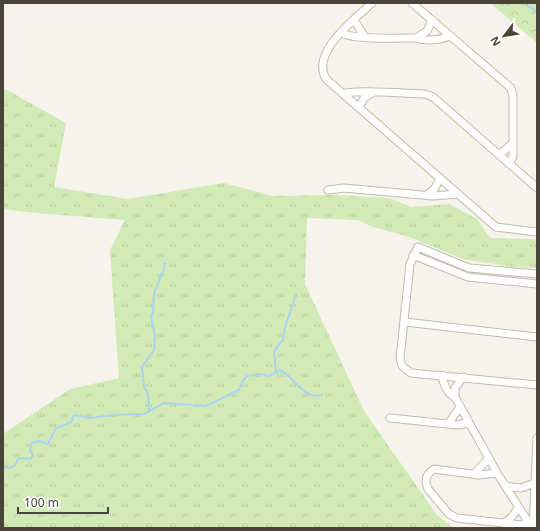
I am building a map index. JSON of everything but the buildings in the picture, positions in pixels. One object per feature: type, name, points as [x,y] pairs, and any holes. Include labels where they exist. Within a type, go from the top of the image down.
[{"type":"street","points":[[372,3],[327,49],[322,69],[326,79],[496,227],[537,232]]},
{"type":"street","points":[[412,3],[511,88],[514,100],[512,144],[513,156],[509,164]]},
{"type":"street","points":[[354,20],[365,37]]},
{"type":"street","points":[[416,38],[427,31],[432,20]]},
{"type":"street","points":[[342,33],[346,36],[440,40],[450,36]]},
{"type":"street","points":[[343,94],[347,92],[426,94],[433,97],[537,188]]},
{"type":"street","points":[[359,108],[364,98],[372,93]]},
{"type":"street","points":[[499,155],[512,144]]},
{"type":"street","points":[[428,194],[435,188],[440,178]]},
{"type":"street","points":[[530,181],[537,178]]},
{"type":"street","points":[[328,190],[344,188],[428,194],[433,196],[458,194]]},
{"type":"street","points":[[537,274],[469,268],[418,247],[410,264],[400,358],[402,366],[411,373],[537,385]]},
{"type":"street","points":[[413,255],[468,277],[537,284]]},
{"type":"street","points":[[405,322],[537,337]]},
{"type":"street","points":[[442,375],[443,382],[451,395],[455,397]]},
{"type":"street","points":[[463,377],[455,388],[455,397],[497,473],[519,508],[532,525]]},
{"type":"street","points":[[448,424],[460,407]]},
{"type":"street","points":[[390,418],[457,425],[468,422]]},
{"type":"street","points":[[532,525],[537,438]]},
{"type":"street","points":[[475,473],[489,458]]},
{"type":"street","points":[[497,473],[479,475],[475,473],[434,469],[428,474],[426,484],[431,492],[455,517],[532,525]]},
{"type":"street","points":[[506,486],[521,488],[535,483]]},
{"type":"street","points":[[504,523],[514,515],[519,508]]},
{"type":"green space","points":[[490,3],[537,3],[537,43]]},
{"type":"green space","points":[[5,89],[66,123],[54,187],[128,199],[224,183],[273,196],[335,195],[389,198],[411,207],[449,204],[477,219],[490,238],[537,239],[537,268],[513,267],[463,259],[409,237],[373,227],[358,220],[307,218],[305,284],[364,411],[437,515],[454,528],[3,528],[3,434],[70,389],[119,378],[110,250],[125,220],[3,209],[3,90]]},
{"type":"waterway","points":[[524,3],[537,12]]},
{"type":"waterway","points":[[149,411],[148,394],[144,387],[142,367],[154,350],[155,336],[151,316],[153,312],[154,294],[165,263]]},
{"type":"waterway","points":[[276,372],[274,351],[283,340],[285,327],[296,295]]},
{"type":"waterway","points":[[3,467],[10,468],[16,464],[18,459],[30,459],[33,456],[30,450],[32,443],[39,441],[48,444],[56,428],[71,422],[74,415],[89,418],[144,414],[164,403],[206,406],[239,390],[242,382],[247,376],[261,374],[269,376],[280,370],[309,394],[322,395]]}]
